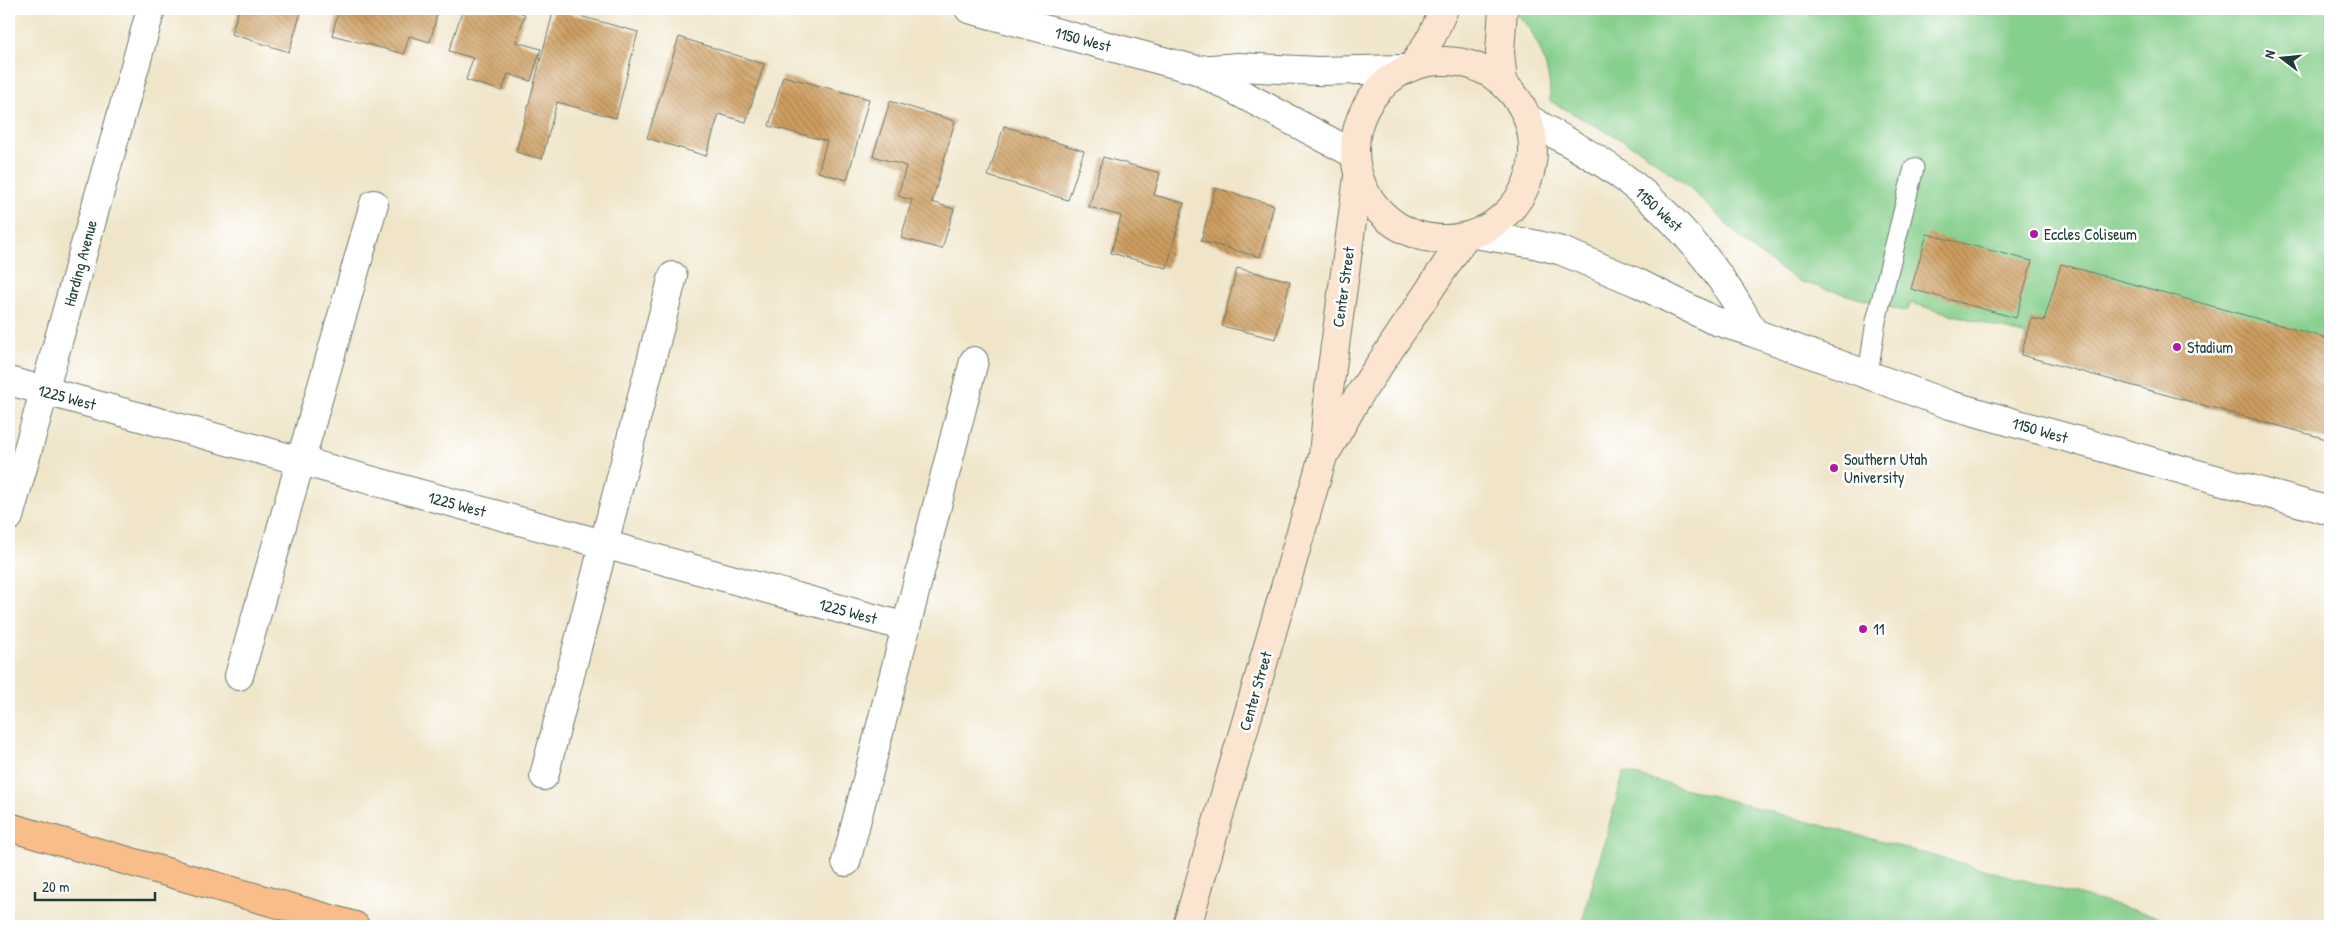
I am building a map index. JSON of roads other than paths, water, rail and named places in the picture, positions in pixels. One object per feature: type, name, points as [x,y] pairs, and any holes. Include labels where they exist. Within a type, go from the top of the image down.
[{"type":"highway","points":[[9,827],[355,926]]},
{"type":"main road","points":[[1409,67],[1432,36],[1444,9]]},
{"type":"main road","points":[[1503,9],[1500,52],[1503,82]]},
{"type":"main road","points":[[1356,165],[1368,197],[1382,215],[1399,228],[1420,236],[1442,240],[1469,236],[1491,227],[1516,202],[1527,183],[1533,162],[1533,140],[1529,119],[1518,99],[1503,82],[1483,68],[1461,61],[1437,59],[1409,67]]},
{"type":"main road","name":"Center Street","points":[[1187,926],[1323,456],[1356,165],[1357,128],[1367,104],[1382,84],[1409,67]]},
{"type":"main road","name":"Center Street","points":[[1323,456],[1356,400],[1469,236]]},
{"type":"street","name":"Harding Avenue","points":[[9,517],[150,9]]},
{"type":"street","name":"1150 West","points":[[969,9],[1197,70],[1356,165]]},
{"type":"street","name":"1150 West","points":[[1197,70],[1239,67],[1318,71],[1409,67]]},
{"type":"street","name":"1150 West","points":[[1529,119],[1622,176],[1669,215],[1724,281],[1754,333]]},
{"type":"street","points":[[239,676],[374,204]]},
{"type":"street","name":"1150 West","points":[[1469,236],[1534,244],[1562,252],[1638,283],[1699,314],[1950,405],[2330,511]]},
{"type":"street","points":[[544,776],[674,276]]},
{"type":"street","points":[[846,862],[974,361]]},
{"type":"street","name":"1225 West","points":[[9,381],[906,627]]},
{"type":"lane","points":[[1868,374],[1876,321],[1914,168]]},
{"type":"place","name":"Eccles Coliseum","points":[[2034,234]]},
{"type":"place","name":"Stadium","points":[[2177,347]]},
{"type":"place","name":"Southern Utah University","points":[[1834,468]]},
{"type":"place","name":"11","points":[[1863,629]]}]
